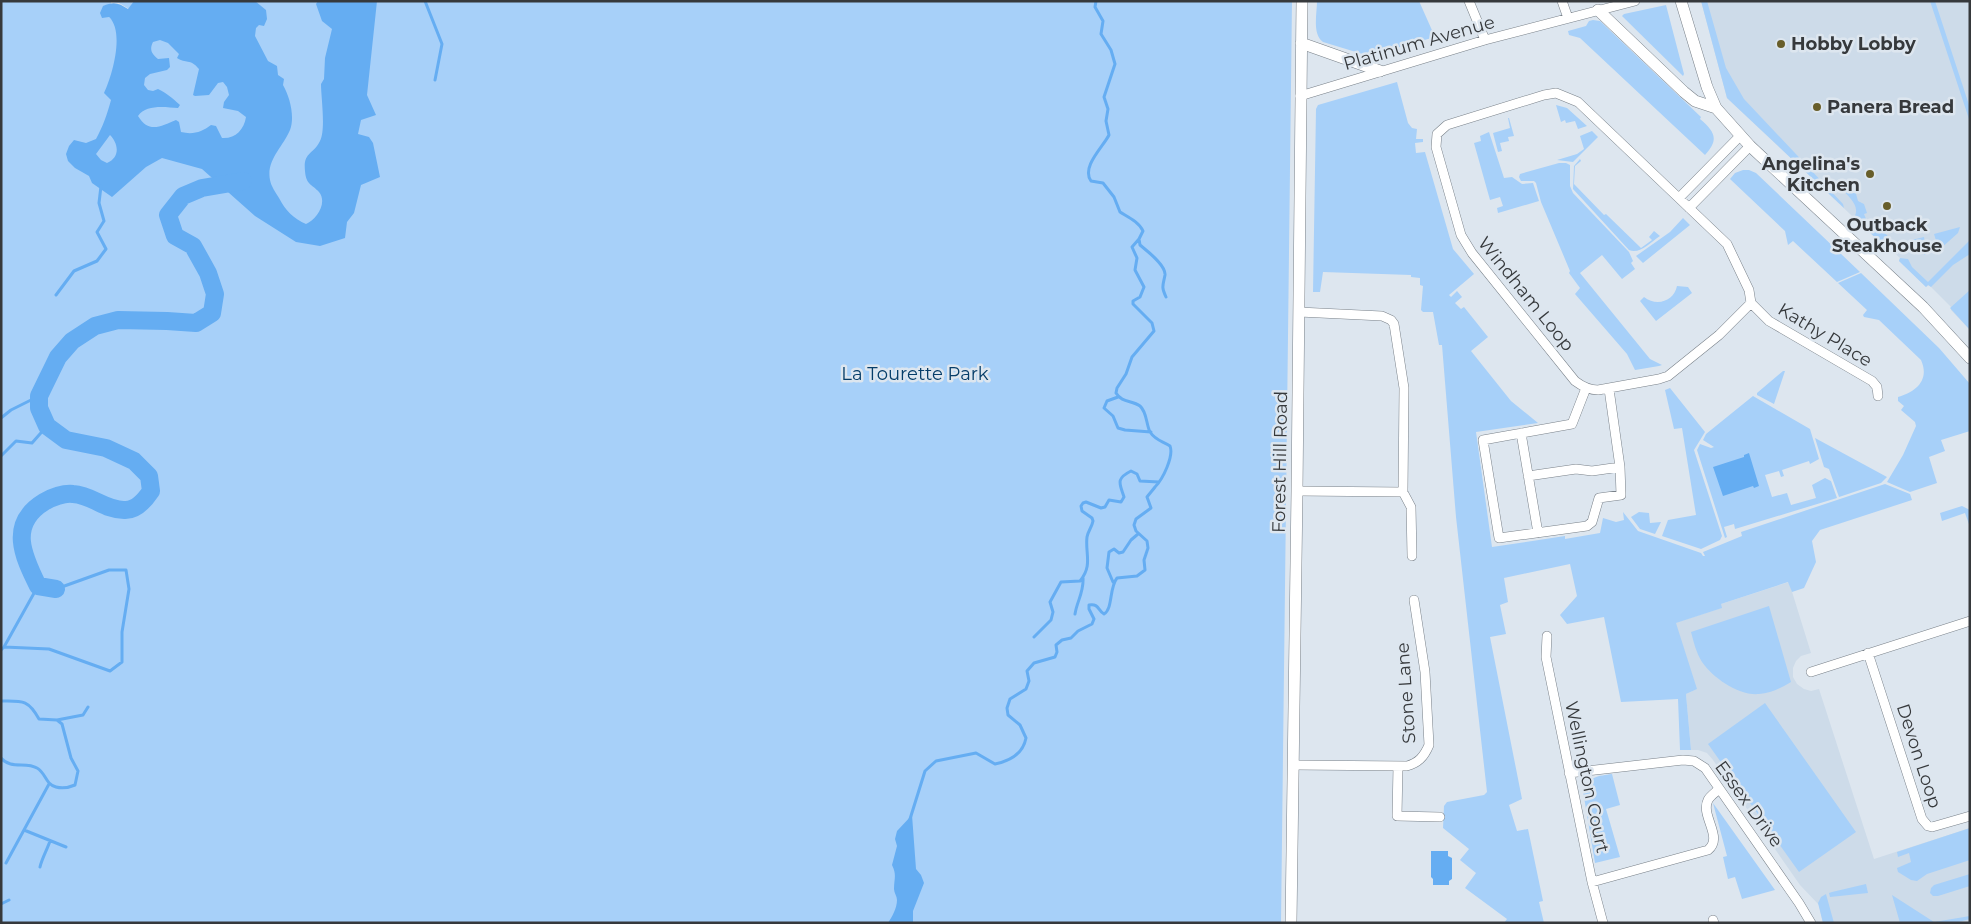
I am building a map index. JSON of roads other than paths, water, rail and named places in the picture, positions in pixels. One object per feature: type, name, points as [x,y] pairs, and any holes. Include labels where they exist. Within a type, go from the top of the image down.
[{"type":"street","name":"Forest Hill Road","points":[[1291,923],[1302,1]]},
{"type":"street","points":[[1469,1],[1485,40]]},
{"type":"street","points":[[1562,1],[1568,18]]},
{"type":"street","name":"Platinum Avenue","points":[[1300,96],[1485,40],[1635,1]]},
{"type":"street","points":[[1681,1],[1707,87],[1716,108],[1750,146],[1923,307],[1970,358]]},
{"type":"street","points":[[1598,10],[1684,92],[1695,101],[1716,108]]},
{"type":"street","points":[[1301,43],[1380,71]]},
{"type":"street","name":"Windham Loop","points":[[1586,388],[1575,381],[1465,244],[1436,147],[1437,134],[1447,125],[1544,95],[1561,94],[1578,102],[1730,249],[1749,290],[1751,303]]},
{"type":"street","points":[[1678,198],[1740,136]]},
{"type":"street","points":[[1689,208],[1750,146]]},
{"type":"street","points":[[1609,389],[1620,467],[1621,495],[1599,498],[1592,522],[1587,526],[1500,538],[1483,440],[1572,424],[1586,388],[1609,389],[1668,376],[1719,335],[1751,303]]},
{"type":"street","name":"Kathy Place","points":[[1751,303],[1769,321],[1872,381],[1877,387],[1878,396]]},
{"type":"street","points":[[1299,312],[1382,316],[1391,320],[1394,324],[1404,388],[1403,492],[1411,506],[1412,556]]},
{"type":"street","points":[[1521,433],[1538,533]]},
{"type":"street","points":[[1528,476],[1576,469],[1592,471],[1620,467]]},
{"type":"street","points":[[1297,491],[1403,492]]},
{"type":"street","name":"Stone Lane","points":[[1294,765],[1398,766],[1414,764],[1426,753],[1428,745],[1425,672],[1414,600]]},
{"type":"street","points":[[1811,672],[1970,621]]},
{"type":"street","name":"Wellington Court","points":[[1547,636],[1546,657],[1592,882],[1603,923]]},
{"type":"street","name":"Devon Loop","points":[[1868,653],[1922,819],[1928,826],[1932,827],[1970,816]]},
{"type":"street","name":"Essex Drive","points":[[1570,773],[1689,760],[1698,762],[1705,768],[1800,903],[1811,923]]},
{"type":"street","name":"Stone Lane","points":[[1398,766],[1397,816],[1440,817]]},
{"type":"street","points":[[1592,882],[1708,850],[1712,847],[1714,838],[1707,804],[1709,798],[1719,789]]},
{"type":"water","points":[[134,1],[255,1],[266,10],[267,19],[264,26],[259,25],[256,28],[255,36],[268,61],[277,66],[278,75],[284,79],[283,85],[290,101],[292,113],[290,130],[270,166],[270,180],[271,185],[287,210],[298,220],[306,224],[314,219],[320,211],[322,201],[319,192],[307,179],[305,165],[307,157],[317,146],[322,136],[321,84],[324,79],[325,58],[332,29],[322,21],[316,4],[318,1],[377,1],[367,95],[376,115],[361,120],[358,134],[369,137],[373,143],[380,177],[361,185],[354,213],[347,222],[345,238],[320,246],[296,242],[255,216],[202,169],[162,158],[146,167],[112,197],[92,183],[89,176],[75,168],[68,161],[66,154],[74,140],[86,143],[96,139],[105,120],[111,100],[104,93],[116,54],[116,33],[114,24],[109,17],[102,18],[100,13],[103,6],[113,3],[128,9]],"holes":[[[160,40],[168,43],[179,54],[177,58],[193,63],[199,69],[193,95],[209,95],[218,83],[223,82],[227,87],[229,95],[224,102],[223,108],[238,111],[246,117],[238,133],[231,137],[222,138],[216,126],[211,125],[201,131],[189,133],[181,132],[179,122],[176,120],[156,127],[151,127],[142,122],[138,116],[141,112],[156,107],[178,108],[180,105],[158,89],[148,90],[144,85],[145,78],[150,74],[167,70],[170,67],[169,58],[158,59],[152,52],[153,42]],[[110,135],[115,142],[117,150],[114,157],[107,163],[96,154]]]},
{"type":"water","points":[[1749,453],[1759,486],[1754,488],[1753,486],[1723,496],[1713,467],[1744,457],[1744,455]]},
{"type":"water","points":[[912,815],[916,869],[924,883],[913,911],[913,923],[888,923],[897,903],[894,889],[895,874],[892,865],[897,846],[895,839],[897,831]]},
{"type":"water","points":[[1431,851],[1448,851],[1448,856],[1452,858],[1452,879],[1449,881],[1449,885],[1433,885],[1431,877]]},
{"type":"waterway","points":[[425,1],[442,44],[435,80]]},
{"type":"waterway","points":[[910,819],[925,771],[936,761],[976,753],[995,764],[1011,759],[1019,752],[1026,738],[1020,725],[1008,715],[1007,708],[1010,699],[1026,689],[1029,681],[1027,671],[1034,663],[1055,657],[1057,652],[1056,645],[1062,640],[1071,638],[1078,631],[1092,624],[1094,619],[1089,605],[1097,606],[1104,614],[1107,611],[1117,578],[1137,576],[1145,570],[1144,560],[1148,548],[1147,541],[1136,531],[1134,525],[1136,519],[1151,508],[1147,497],[1164,473],[1171,450],[1170,446],[1152,435],[1144,411],[1140,406],[1124,400],[1116,393],[1132,357],[1154,331],[1152,323],[1133,304],[1133,301],[1140,297],[1144,287],[1135,270],[1137,258],[1132,247],[1143,231],[1136,222],[1120,212],[1114,197],[1103,183],[1091,181],[1089,175],[1091,163],[1109,135],[1106,121],[1108,109],[1104,97],[1115,64],[1111,50],[1101,34],[1103,21],[1095,7],[1096,1]]},
{"type":"waterway","points":[[56,589],[38,586],[24,552],[22,530],[26,520],[33,511],[51,498],[69,494],[80,495],[111,508],[128,510],[140,504],[151,491],[149,476],[134,461],[106,448],[66,440],[47,426],[39,408],[39,396],[58,357],[72,341],[95,326],[118,320],[196,323],[212,313],[215,294],[208,273],[193,246],[175,236],[168,215],[183,196],[202,188],[243,181]]},
{"type":"waterway","points":[[56,295],[74,271],[97,261],[106,249],[97,232],[104,221],[99,203],[101,186]]},
{"type":"waterway","points":[[1139,239],[1140,245],[1156,258],[1164,271],[1163,288],[1166,297]]},
{"type":"waterway","points":[[1,418],[11,410],[39,396]]},
{"type":"waterway","points":[[1118,397],[1107,401],[1104,408],[1113,416],[1118,428],[1151,432]]},
{"type":"waterway","points":[[1,456],[16,441],[32,443],[47,426]]},
{"type":"waterway","points":[[1034,637],[1051,620],[1053,612],[1050,602],[1061,582],[1080,581],[1086,570],[1088,559],[1087,537],[1093,521],[1092,518],[1082,511],[1081,506],[1083,503],[1086,502],[1101,508],[1105,507],[1109,500],[1121,502],[1124,497],[1120,482],[1131,471],[1137,474],[1140,481],[1159,482]]},
{"type":"waterway","points":[[1113,582],[1107,568],[1109,552],[1114,549],[1119,553],[1123,552],[1131,540],[1138,534]]},
{"type":"waterway","points":[[1,650],[4,647],[49,649],[110,671],[122,662],[122,632],[129,589],[126,570],[109,570],[56,589]]},
{"type":"waterway","points":[[1075,614],[1083,578]]},
{"type":"waterway","points":[[4,647],[38,586]]},
{"type":"waterway","points":[[1,701],[24,702],[35,712],[39,719],[57,720],[62,724],[71,758],[78,771],[75,785],[66,788],[52,786],[37,768],[28,765],[9,764],[1,758]]},
{"type":"waterway","points":[[57,720],[83,715],[88,707]]},
{"type":"waterway","points":[[6,863],[49,784]]},
{"type":"waterway","points":[[24,830],[66,847]]},
{"type":"waterway","points":[[40,867],[50,841]]},
{"type":"waterway","points":[[1,904],[9,900]]},
{"type":"place","name":"Hobby Lobby","points":[[1781,44]]},
{"type":"place","name":"Panera Bread","points":[[1817,107]]},
{"type":"place","name":"Angelina's Kitchen","points":[[1870,174]]},
{"type":"place","name":"Outback Steakhouse","points":[[1887,206]]},
{"type":"park label","name":"La Tourette Park","points":[[915,374]]}]
